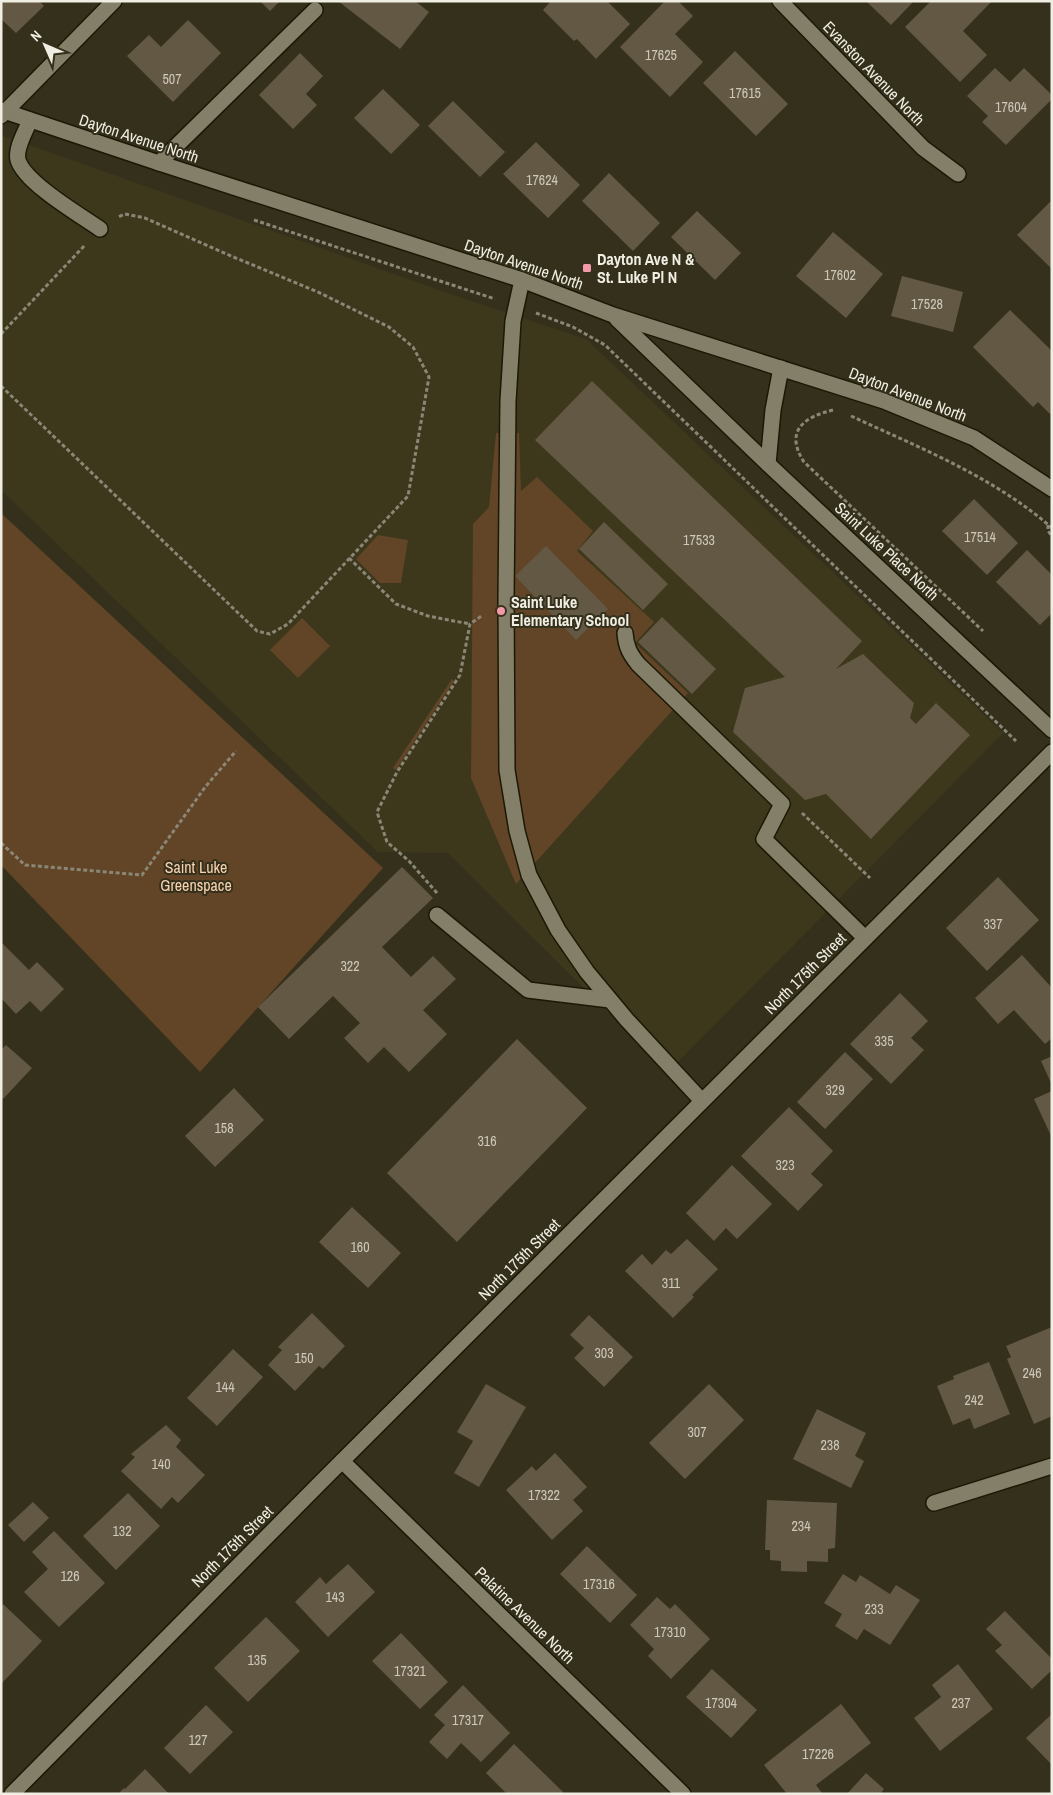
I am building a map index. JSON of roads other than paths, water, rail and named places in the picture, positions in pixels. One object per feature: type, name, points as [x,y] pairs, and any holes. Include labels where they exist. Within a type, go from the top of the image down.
[{"type":"street","points":[[3,112],[114,1]]},
{"type":"street","name":"Evanston Avenue North","points":[[780,1],[923,148],[958,174]]},
{"type":"street","points":[[159,164],[315,10]]},
{"type":"street","name":"Dayton Avenue North","points":[[3,112],[522,280],[613,315],[884,401],[974,438],[1052,489]]},
{"type":"street","points":[[30,120],[18,151],[18,160],[26,173],[38,186],[100,229]]},
{"type":"street","points":[[522,280],[513,321],[508,401],[506,598],[507,770],[517,830],[529,875],[558,930],[587,972],[610,1000],[702,1101]]},
{"type":"street","name":"Saint Luke Place North","points":[[613,315],[768,464],[1052,730]]},
{"type":"street","points":[[768,464],[773,410],[781,368]]},
{"type":"street","points":[[625,633],[629,654],[638,664],[782,804],[764,839],[865,938]]},
{"type":"street","name":"North 175th Street","points":[[12,1794],[342,1461],[1052,752]]},
{"type":"street","points":[[437,915],[528,990],[610,1000]]},
{"type":"street","name":"Palatine Avenue North","points":[[342,1461],[682,1794]]},
{"type":"street","points":[[934,1503],[1052,1466]]},
{"type":"place","name":"Dayton Ave N & St. Luke Pl N","points":[[587,268]]},
{"type":"place","name":"Saint Luke Elementary School","points":[[501,611]]},
{"type":"park label","name":"Saint Luke Greenspace","points":[[196,876]]}]
